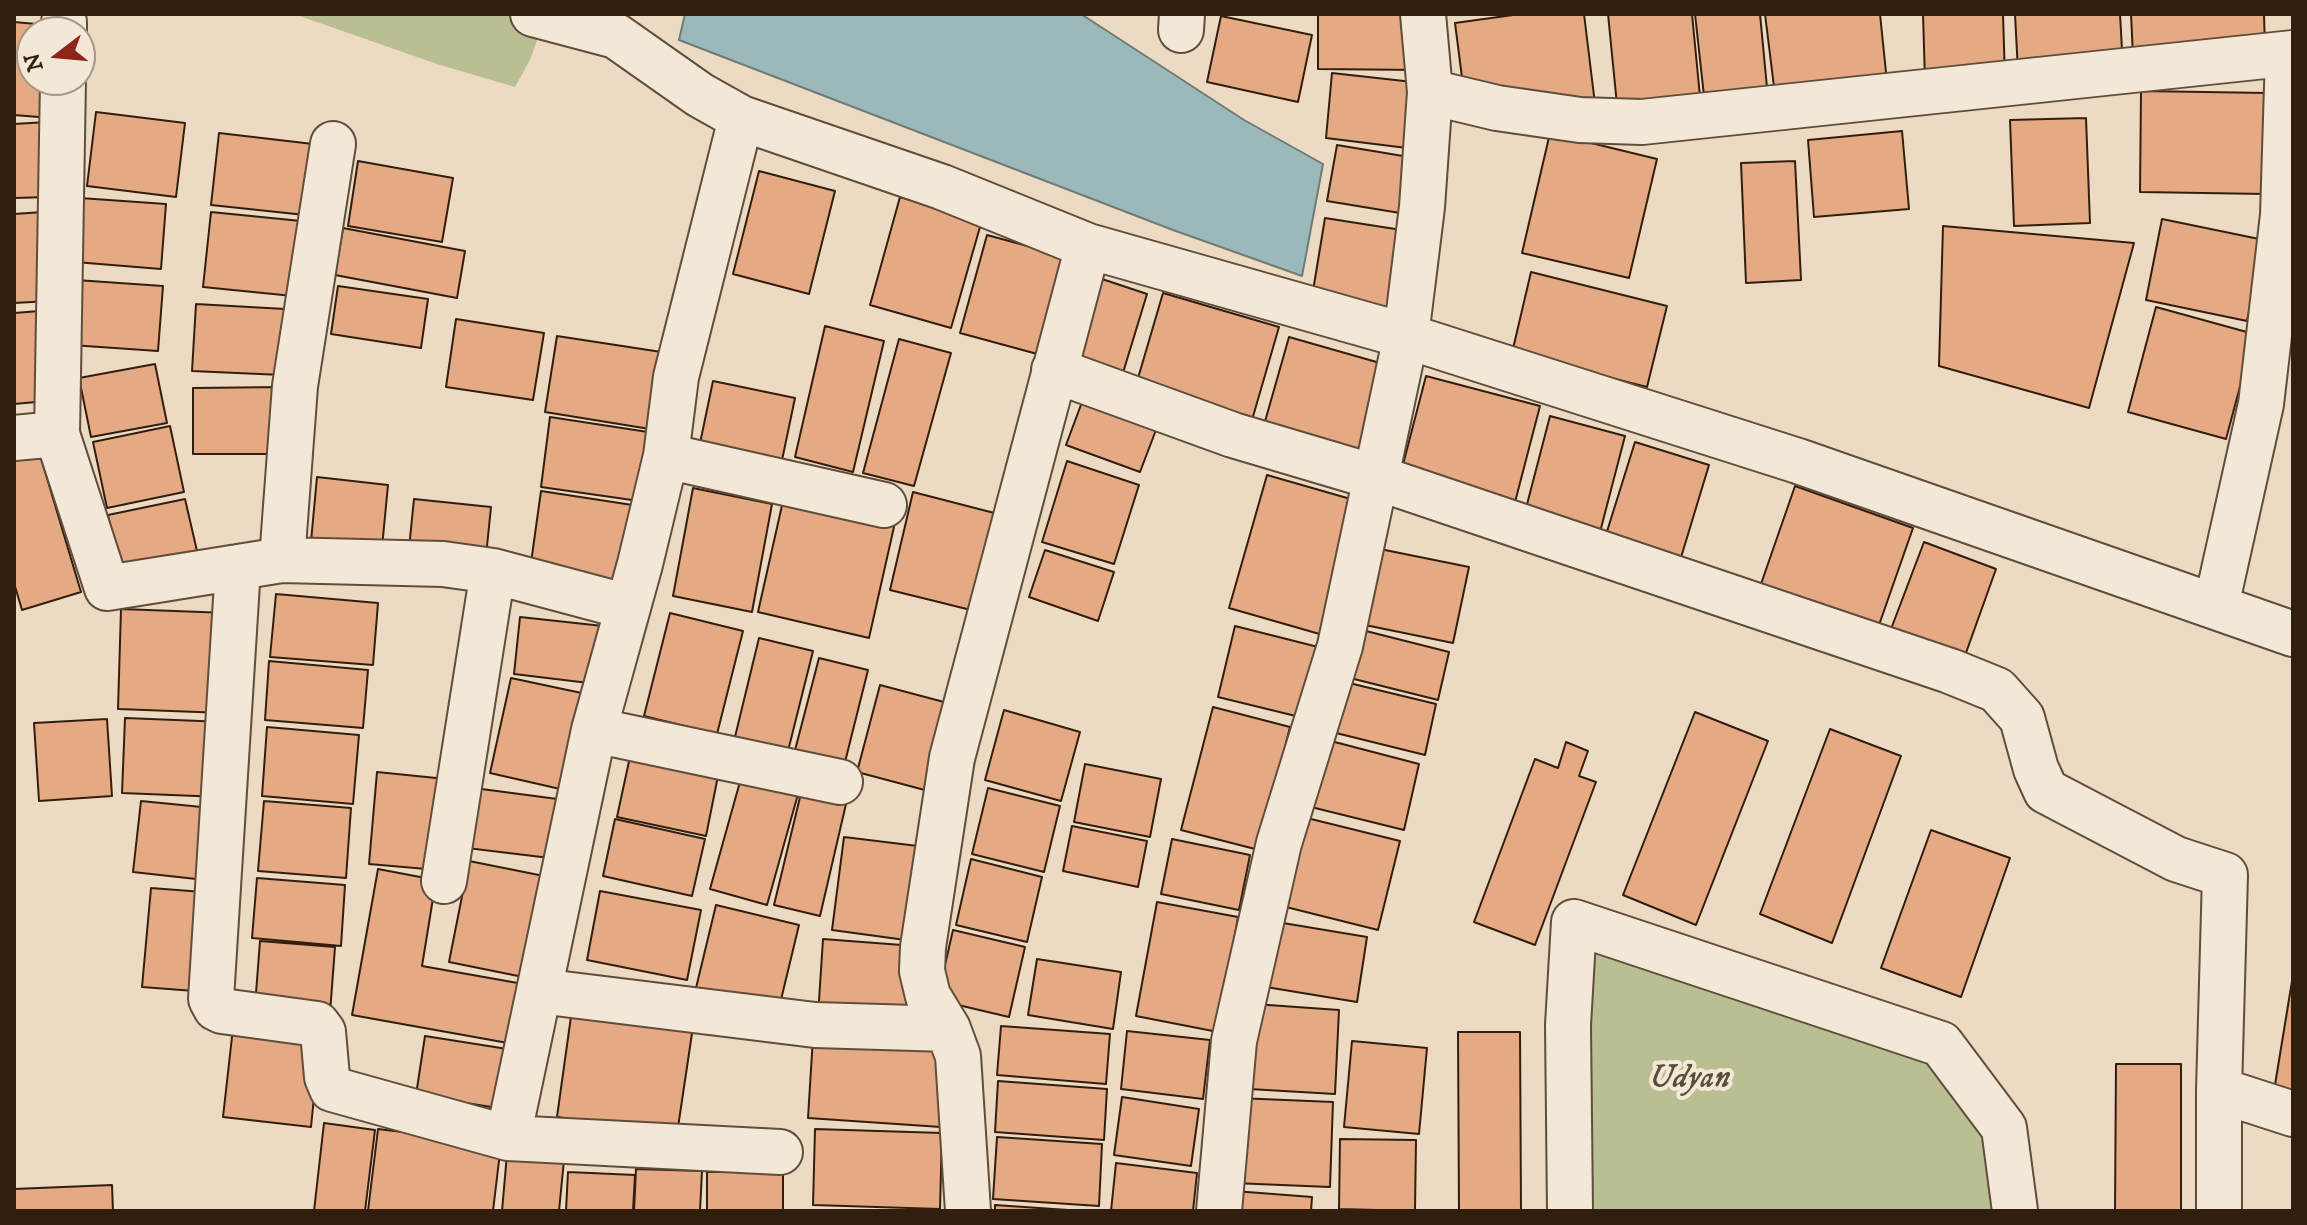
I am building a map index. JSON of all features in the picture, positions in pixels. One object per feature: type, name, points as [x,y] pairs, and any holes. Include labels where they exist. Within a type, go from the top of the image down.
[{"type":"street","points":[[533,14],[620,25],[700,95],[741,118],[942,187],[1088,246],[1406,336],[1798,461],[2293,634]]},
{"type":"street","points":[[1219,1211],[1234,1041],[1279,843],[1340,646],[1406,336],[1422,207],[1430,92],[1423,14]]},
{"type":"street","points":[[1430,92],[1497,108],[1580,120],[1642,122],[2290,53],[2283,215],[2261,404],[2216,606]]},
{"type":"street","points":[[63,96],[57,434],[107,588],[282,560],[443,564],[493,571],[628,607]]},
{"type":"street","points":[[508,1138],[594,730],[666,456],[676,377],[741,118]]},
{"type":"street","points":[[282,560],[295,386],[333,144]]},
{"type":"street","points":[[968,1211],[958,1056],[948,1029],[928,996],[922,971],[923,947],[952,758],[1088,246]]},
{"type":"street","points":[[1054,370],[1233,435],[1378,478],[1950,671],[1997,690],[2022,718],[2036,769],[2046,791],[2176,859],[2225,875],[2219,1211]]},
{"type":"street","points":[[14,438],[57,434]]},
{"type":"street","points":[[666,456],[884,505]]},
{"type":"street","points":[[238,567],[211,999],[222,1011],[317,1024],[323,1032],[327,1077],[332,1089],[508,1138],[780,1152]]},
{"type":"street","points":[[444,881],[493,571]]},
{"type":"street","points":[[594,730],[840,782]]},
{"type":"street","points":[[1570,1211],[1568,1025],[1574,922],[1941,1044],[2004,1128],[2015,1211]]},
{"type":"street","points":[[539,991],[815,1025],[948,1029]]},
{"type":"street","points":[[2219,1090],[2293,1114]]},
{"type":"green space","points":[[294,14],[514,14],[541,29],[530,60],[515,87],[437,64]]},
{"type":"green space","name":"Udyan","points":[[1560,902],[1807,980],[1954,1038],[2028,1141],[2034,1211],[1557,1211]]},
{"type":"water","points":[[685,14],[1081,14],[1244,120],[1323,164],[1302,276],[1173,230],[679,40]]},
{"type":"building","points":[[1318,14],[1419,14],[1419,70],[1318,69]]},
{"type":"building","points":[[1520,14],[1584,14],[1595,104],[1464,93],[1455,23]]},
{"type":"building","points":[[1608,14],[1692,14],[1701,107],[1618,115]]},
{"type":"building","points":[[1695,14],[1760,14],[1768,98],[1705,105]]},
{"type":"building","points":[[1765,14],[1880,14],[1887,82],[1775,95]]},
{"type":"building","points":[[1923,14],[2003,14],[2005,79],[1925,81]]},
{"type":"building","points":[[2015,14],[2120,14],[2123,67],[2018,72]]},
{"type":"building","points":[[2131,14],[2264,14],[2265,51],[2133,56]]},
{"type":"building","points":[[1221,16],[1312,35],[1298,102],[1207,82]]},
{"type":"building","points":[[14,22],[16,96],[53,96],[51,118],[14,115]]},
{"type":"building","points":[[1332,73],[1422,83],[1415,149],[1326,138]]},
{"type":"building","points":[[2141,91],[2268,93],[2266,194],[2140,192]]},
{"type":"building","points":[[96,112],[185,123],[176,197],[87,186]]},
{"type":"building","points":[[2086,118],[2090,223],[2014,226],[2010,120]]},
{"type":"building","points":[[47,122],[50,197],[14,198],[14,124]]},
{"type":"building","points":[[1902,131],[1909,209],[1814,217],[1808,140]]},
{"type":"building","points":[[219,133],[313,144],[305,215],[211,205]]},
{"type":"building","points":[[1550,133],[1657,159],[1629,278],[1522,253]]},
{"type":"building","points":[[1337,145],[1409,157],[1400,213],[1327,201]]},
{"type":"building","points":[[358,161],[453,178],[442,242],[348,226]]},
{"type":"building","points":[[1795,161],[1801,280],[1746,283],[1741,163]]},
{"type":"building","points":[[759,171],[835,191],[809,294],[733,274]]},
{"type":"building","points":[[900,197],[982,220],[951,328],[870,305]]},
{"type":"building","points":[[80,198],[166,204],[161,269],[75,262]]},
{"type":"building","points":[[43,212],[50,301],[14,303],[14,214]]},
{"type":"building","points":[[211,212],[301,221],[293,296],[203,287]]},
{"type":"building","points":[[1325,218],[1408,231],[1394,311],[1312,297]]},
{"type":"building","points":[[2162,219],[2264,240],[2247,321],[2146,300]]},
{"type":"building","points":[[1943,226],[2134,243],[2089,408],[1939,366]]},
{"type":"building","points":[[343,228],[465,251],[457,298],[335,275]]},
{"type":"building","points":[[987,235],[1068,257],[1041,355],[960,333]]},
{"type":"building","points":[[1531,272],[1667,306],[1647,387],[1512,353]]},
{"type":"building","points":[[1102,279],[1147,294],[1122,376],[1076,361]]},
{"type":"building","points":[[76,280],[163,286],[158,351],[71,345]]},
{"type":"building","points":[[338,286],[428,299],[421,348],[331,334]]},
{"type":"building","points":[[1163,293],[1279,327],[1252,420],[1136,385]]},
{"type":"building","points":[[196,304],[285,309],[282,375],[192,371]]},
{"type":"building","points":[[2156,307],[2254,334],[2226,439],[2128,412]]},
{"type":"building","points":[[40,311],[47,401],[14,404],[14,313]]},
{"type":"building","points":[[456,319],[544,333],[533,400],[446,387]]},
{"type":"building","points":[[825,326],[884,341],[853,472],[795,457]]},
{"type":"building","points":[[557,336],[668,353],[656,430],[545,412]]},
{"type":"building","points":[[1289,337],[1387,365],[1361,460],[1262,432]]},
{"type":"building","points":[[899,339],[951,353],[914,486],[863,473]]},
{"type":"building","points":[[155,364],[167,423],[91,437],[79,378]]},
{"type":"building","points":[[1426,376],[1540,406],[1514,506],[1400,476]]},
{"type":"building","points":[[713,381],[795,398],[781,465],[699,448]]},
{"type":"building","points":[[283,387],[283,454],[193,454],[193,388]]},
{"type":"building","points":[[1085,394],[1159,422],[1140,472],[1066,445]]},
{"type":"building","points":[[1550,416],[1625,436],[1599,536],[1524,516]]},
{"type":"building","points":[[550,417],[648,432],[639,501],[541,487]]},
{"type":"building","points":[[170,426],[184,492],[107,508],[93,442]]},
{"type":"building","points":[[35,438],[81,592],[22,610],[14,583],[14,444]]},
{"type":"building","points":[[1635,442],[1709,465],[1679,564],[1604,541]]},
{"type":"building","points":[[1067,461],[1139,485],[1114,564],[1042,542]]},
{"type":"building","points":[[1267,475],[1361,502],[1323,635],[1229,608]]},
{"type":"building","points":[[317,477],[388,485],[381,558],[310,552]]},
{"type":"building","points":[[1795,486],[1913,528],[1879,625],[1761,584]]},
{"type":"building","points":[[693,488],[772,504],[752,612],[673,596]]},
{"type":"building","points":[[541,491],[639,506],[628,585],[530,570]]},
{"type":"building","points":[[785,492],[896,518],[869,638],[758,612]]},
{"type":"building","points":[[913,492],[1002,515],[979,612],[890,590]]},
{"type":"building","points":[[185,499],[200,564],[122,580],[108,515]]},
{"type":"building","points":[[414,499],[491,507],[485,566],[408,558]]},
{"type":"building","points":[[1924,542],[1996,569],[1962,664],[1888,637]]},
{"type":"building","points":[[1380,549],[1469,567],[1453,643],[1365,625]]},
{"type":"building","points":[[1045,550],[1114,572],[1098,621],[1029,597]]},
{"type":"building","points":[[276,594],[378,603],[373,665],[270,657]]},
{"type":"building","points":[[121,609],[228,613],[224,713],[118,709]]},
{"type":"building","points":[[670,613],[743,631],[717,734],[644,716]]},
{"type":"building","points":[[520,617],[603,626],[597,684],[514,674]]},
{"type":"building","points":[[1235,626],[1326,649],[1308,719],[1218,697]]},
{"type":"building","points":[[1358,629],[1449,652],[1438,700],[1346,677]]},
{"type":"building","points":[[759,638],[813,651],[787,755],[734,741]]},
{"type":"building","points":[[819,658],[868,670],[843,770],[793,758]]},
{"type":"building","points":[[269,661],[368,670],[363,728],[265,720]]},
{"type":"building","points":[[511,678],[591,695],[569,791],[490,773]]},
{"type":"building","points":[[1345,682],[1436,704],[1425,755],[1332,732]]},
{"type":"building","points":[[880,685],[959,706],[936,793],[857,772]]},
{"type":"building","points":[[1213,707],[1290,727],[1259,850],[1181,830]]},
{"type":"building","points":[[1004,710],[1080,732],[1061,801],[985,780]]},
{"type":"building","points":[[1695,712],[1768,741],[1696,925],[1623,895]]},
{"type":"building","points":[[125,718],[225,722],[221,797],[122,793]]},
{"type":"building","points":[[107,719],[112,796],[39,801],[34,723]]},
{"type":"building","points":[[267,727],[359,735],[353,804],[262,796]]},
{"type":"building","points":[[1830,729],[1901,756],[1832,943],[1760,914]]},
{"type":"building","points":[[1327,740],[1419,764],[1404,830],[1311,807]]},
{"type":"building","points":[[1566,742],[1588,751],[1579,776],[1596,782],[1535,945],[1474,922],[1535,759],[1558,768]]},
{"type":"building","points":[[631,752],[719,771],[706,836],[617,817]]},
{"type":"building","points":[[1085,764],[1161,779],[1150,837],[1074,822]]},
{"type":"building","points":[[743,771],[800,787],[767,905],[710,889]]},
{"type":"building","points":[[377,772],[446,779],[438,870],[369,864]]},
{"type":"building","points":[[474,788],[565,800],[558,859],[467,848]]},
{"type":"building","points":[[988,788],[1060,806],[1044,872],[972,854]]},
{"type":"building","points":[[801,793],[846,804],[820,916],[774,905]]},
{"type":"building","points":[[141,801],[222,809],[214,881],[133,872]]},
{"type":"building","points":[[264,801],[351,808],[346,878],[258,871]]},
{"type":"building","points":[[1307,818],[1400,841],[1378,930],[1286,907]]},
{"type":"building","points":[[615,819],[705,839],[692,896],[603,876]]},
{"type":"building","points":[[1072,826],[1147,841],[1138,887],[1063,871]]},
{"type":"building","points":[[1931,830],[2010,858],[1961,997],[1881,968]]},
{"type":"building","points":[[844,837],[926,847],[913,941],[832,930]]},
{"type":"building","points":[[1172,839],[1250,855],[1239,910],[1161,894]]},
{"type":"building","points":[[971,859],[1042,877],[1027,942],[956,925]]},
{"type":"building","points":[[469,861],[549,877],[528,978],[449,962]]},
{"type":"building","points":[[378,869],[436,880],[422,966],[529,985],[519,1045],[352,1015]]},
{"type":"building","points":[[257,878],[345,885],[341,946],[252,938]]},
{"type":"building","points":[[151,888],[216,893],[208,992],[142,987]]},
{"type":"building","points":[[600,891],[701,910],[687,980],[587,960]]},
{"type":"building","points":[[1157,902],[1238,917],[1218,1032],[1136,1016]]},
{"type":"building","points":[[716,905],[799,925],[779,1008],[696,988]]},
{"type":"building","points":[[1277,922],[1367,937],[1357,1002],[1266,987]]},
{"type":"building","points":[[953,930],[1025,947],[1009,1017],[937,1000]]},
{"type":"building","points":[[823,939],[915,946],[910,1023],[818,1016]]},
{"type":"building","points":[[260,941],[335,947],[330,1013],[255,1006]]},
{"type":"building","points":[[1037,959],[1121,972],[1113,1029],[1028,1015]]},
{"type":"building","points":[[2293,975],[2293,1094],[2274,1091]]},
{"type":"building","points":[[573,1002],[694,1020],[677,1134],[557,1117]]},
{"type":"building","points":[[1254,1004],[1339,1010],[1335,1094],[1249,1089]]},
{"type":"building","points":[[1001,1026],[1110,1034],[1106,1084],[997,1075]]},
{"type":"building","points":[[233,1028],[320,1038],[311,1127],[223,1117]]},
{"type":"building","points":[[1127,1031],[1210,1040],[1203,1099],[1121,1089]]},
{"type":"building","points":[[1458,1032],[1520,1032],[1521,1211],[1459,1211]]},
{"type":"building","points":[[425,1036],[520,1051],[510,1110],[416,1095]]},
{"type":"building","points":[[813,1037],[947,1046],[941,1127],[808,1118]]},
{"type":"building","points":[[1352,1041],[1427,1048],[1419,1134],[1344,1127]]},
{"type":"building","points":[[2116,1064],[2181,1064],[2181,1211],[2115,1211]]},
{"type":"building","points":[[998,1081],[1107,1089],[1104,1140],[995,1132]]},
{"type":"building","points":[[1122,1097],[1199,1109],[1191,1166],[1114,1155]]},
{"type":"building","points":[[1237,1098],[1333,1102],[1330,1187],[1233,1183]]},
{"type":"building","points":[[324,1123],[375,1130],[365,1211],[314,1211]]},
{"type":"building","points":[[378,1129],[501,1144],[493,1211],[368,1211]]},
{"type":"building","points":[[815,1129],[942,1133],[940,1209],[813,1205]]},
{"type":"building","points":[[997,1137],[1102,1144],[1099,1206],[993,1199]]},
{"type":"building","points":[[1340,1139],[1416,1140],[1415,1211],[1339,1209]]},
{"type":"building","points":[[507,1154],[564,1160],[559,1211],[502,1211]]},
{"type":"building","points":[[1116,1163],[1197,1173],[1193,1211],[1111,1211]]},
{"type":"building","points":[[636,1169],[702,1171],[700,1211],[634,1211]]},
{"type":"building","points":[[568,1172],[635,1175],[633,1211],[566,1211]]},
{"type":"building","points":[[707,1172],[783,1172],[783,1211],[707,1211]]},
{"type":"building","points":[[112,1185],[113,1211],[14,1211],[14,1189]]},
{"type":"building","points":[[1234,1191],[1312,1197],[1311,1211],[1233,1211]]},
{"type":"building","points":[[995,1205],[1083,1211],[995,1211]]}]
